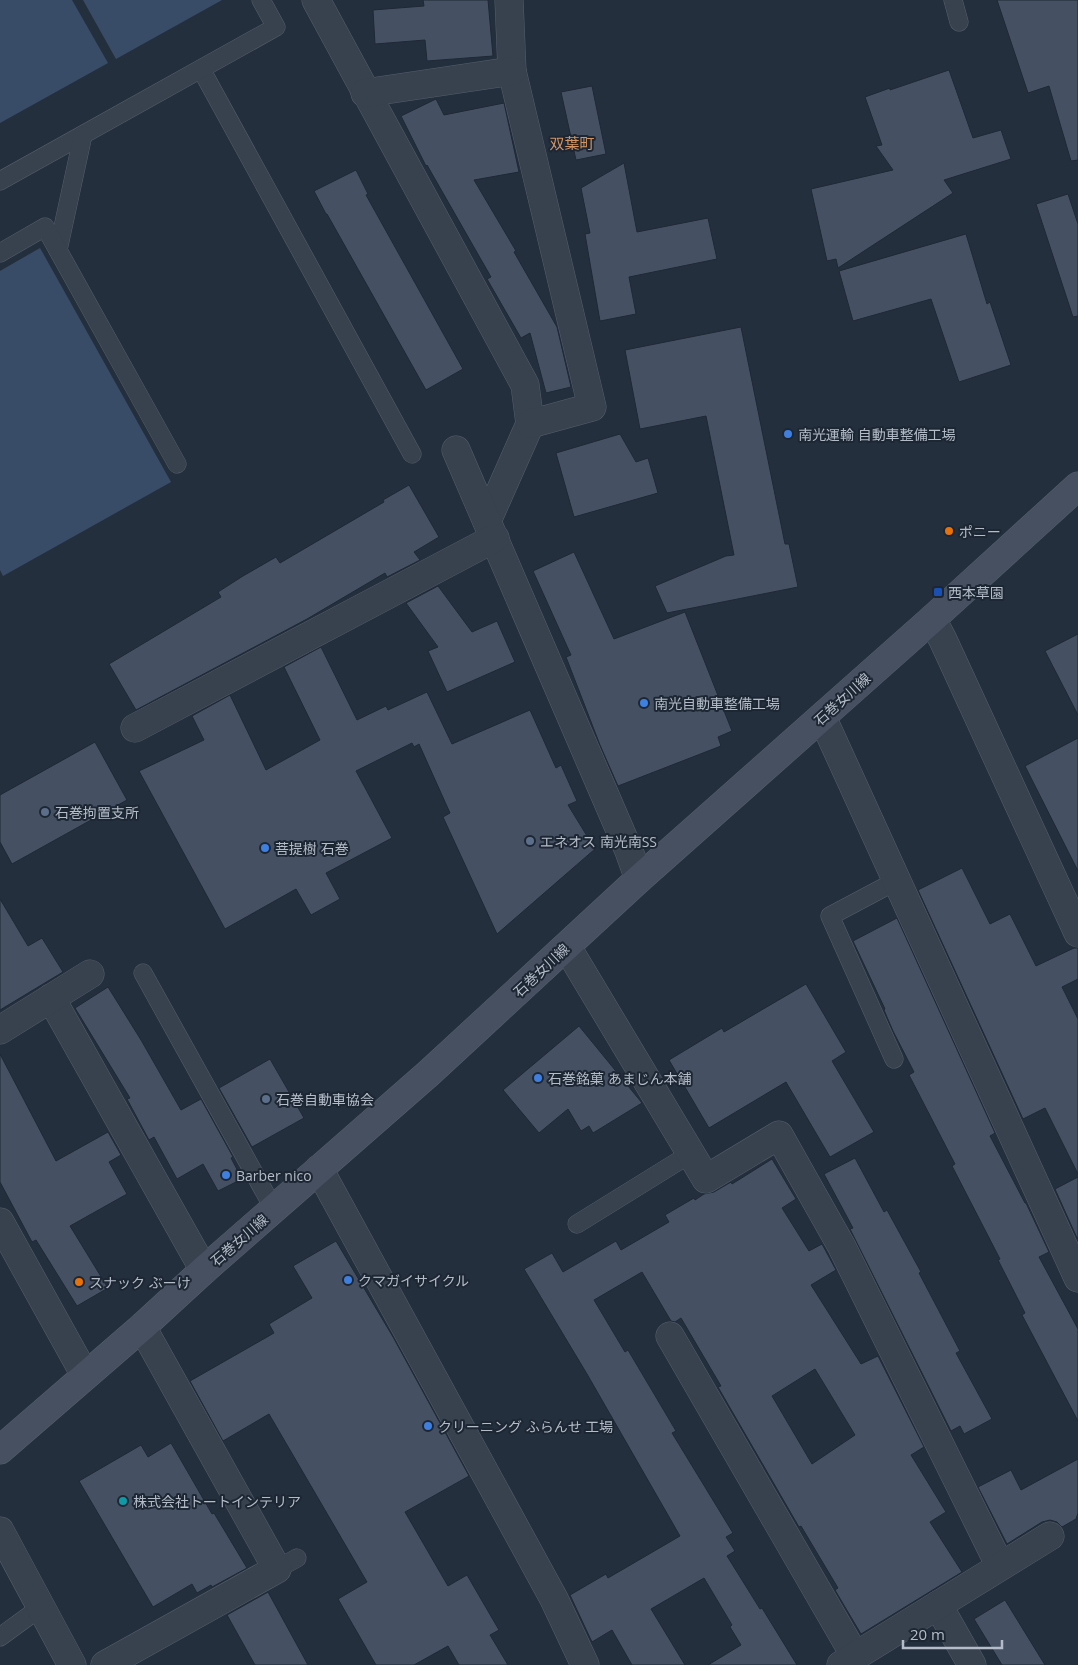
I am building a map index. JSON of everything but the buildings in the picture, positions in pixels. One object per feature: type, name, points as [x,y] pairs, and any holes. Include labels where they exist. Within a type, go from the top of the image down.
[{"type":"main road","name":"石巻女川線","points":[[0,1450],[429,1073],[639,880],[822,718],[1078,486]]},
{"type":"street","points":[[135,728],[491,529],[530,424],[524,385],[316,0]]},
{"type":"street","points":[[509,0],[512,71],[592,407],[530,424]]},
{"type":"street","points":[[365,93],[512,71]]},
{"type":"street","points":[[456,450],[625,842],[639,880]]},
{"type":"street","points":[[932,619],[1078,933]]},
{"type":"street","points":[[822,718],[1078,1278]]},
{"type":"street","points":[[567,947],[706,1179],[779,1135],[842,1247],[1000,1566]]},
{"type":"street","points":[[0,1030],[90,974]]},
{"type":"street","points":[[51,998],[204,1270]]},
{"type":"street","points":[[319,1169],[554,1599],[583,1664]]},
{"type":"street","points":[[0,1222],[85,1375]]},
{"type":"street","points":[[105,1665],[287,1563],[142,1327]]},
{"type":"street","points":[[670,1336],[848,1661],[1050,1536]]},
{"type":"street","points":[[0,1531],[72,1665]]},
{"type":"street","points":[[938,1605],[972,1665]]},
{"type":"lane","points":[[0,181],[276,27],[261,0]]},
{"type":"lane","points":[[953,0],[959,22]]},
{"type":"lane","points":[[201,70],[412,454]]},
{"type":"lane","points":[[58,250],[83,135]]},
{"type":"lane","points":[[0,253],[46,227],[176,464]]},
{"type":"lane","points":[[894,1059],[830,916],[896,881]]},
{"type":"lane","points":[[143,973],[274,1209]]},
{"type":"lane","points":[[577,1224],[690,1154]]},
{"type":"lane","points":[[0,1637],[41,1607]]},
{"type":"water","points":[[0,0],[72,0],[108,63],[0,123]]},
{"type":"water","points":[[83,0],[222,0],[116,59]]},
{"type":"water","points":[[40,248],[171,482],[3,576],[0,570],[0,271]]},
{"type":"place","name":"南光運輸 自動車整備工場","points":[[788,434]]},
{"type":"place","name":"ポニー","points":[[949,531]]},
{"type":"place","name":"西本草園","points":[[938,592]]},
{"type":"place","name":"南光自動車整備工場","points":[[644,703]]},
{"type":"place","name":"石巻拘置支所","points":[[45,812]]},
{"type":"place","name":"エネオス 南光南SS","points":[[530,841]]},
{"type":"place","name":"菩提樹 石巻","points":[[265,848]]},
{"type":"place","name":"石巻銘菓 あまじん本舗","points":[[538,1078]]},
{"type":"place","name":"石巻自動車協会","points":[[266,1099]]},
{"type":"place","name":"Barber nico","points":[[226,1175]]},
{"type":"place","name":"クマガイサイクル","points":[[348,1280]]},
{"type":"place","name":"スナック ぶーけ","points":[[79,1282]]},
{"type":"place","name":"クリーニング ふらんせ 工場","points":[[428,1426]]},
{"type":"place","name":"株式会社トートインテリア","points":[[123,1501]]},
{"type":"district","name":"双葉町","points":[[572,143]]}]
